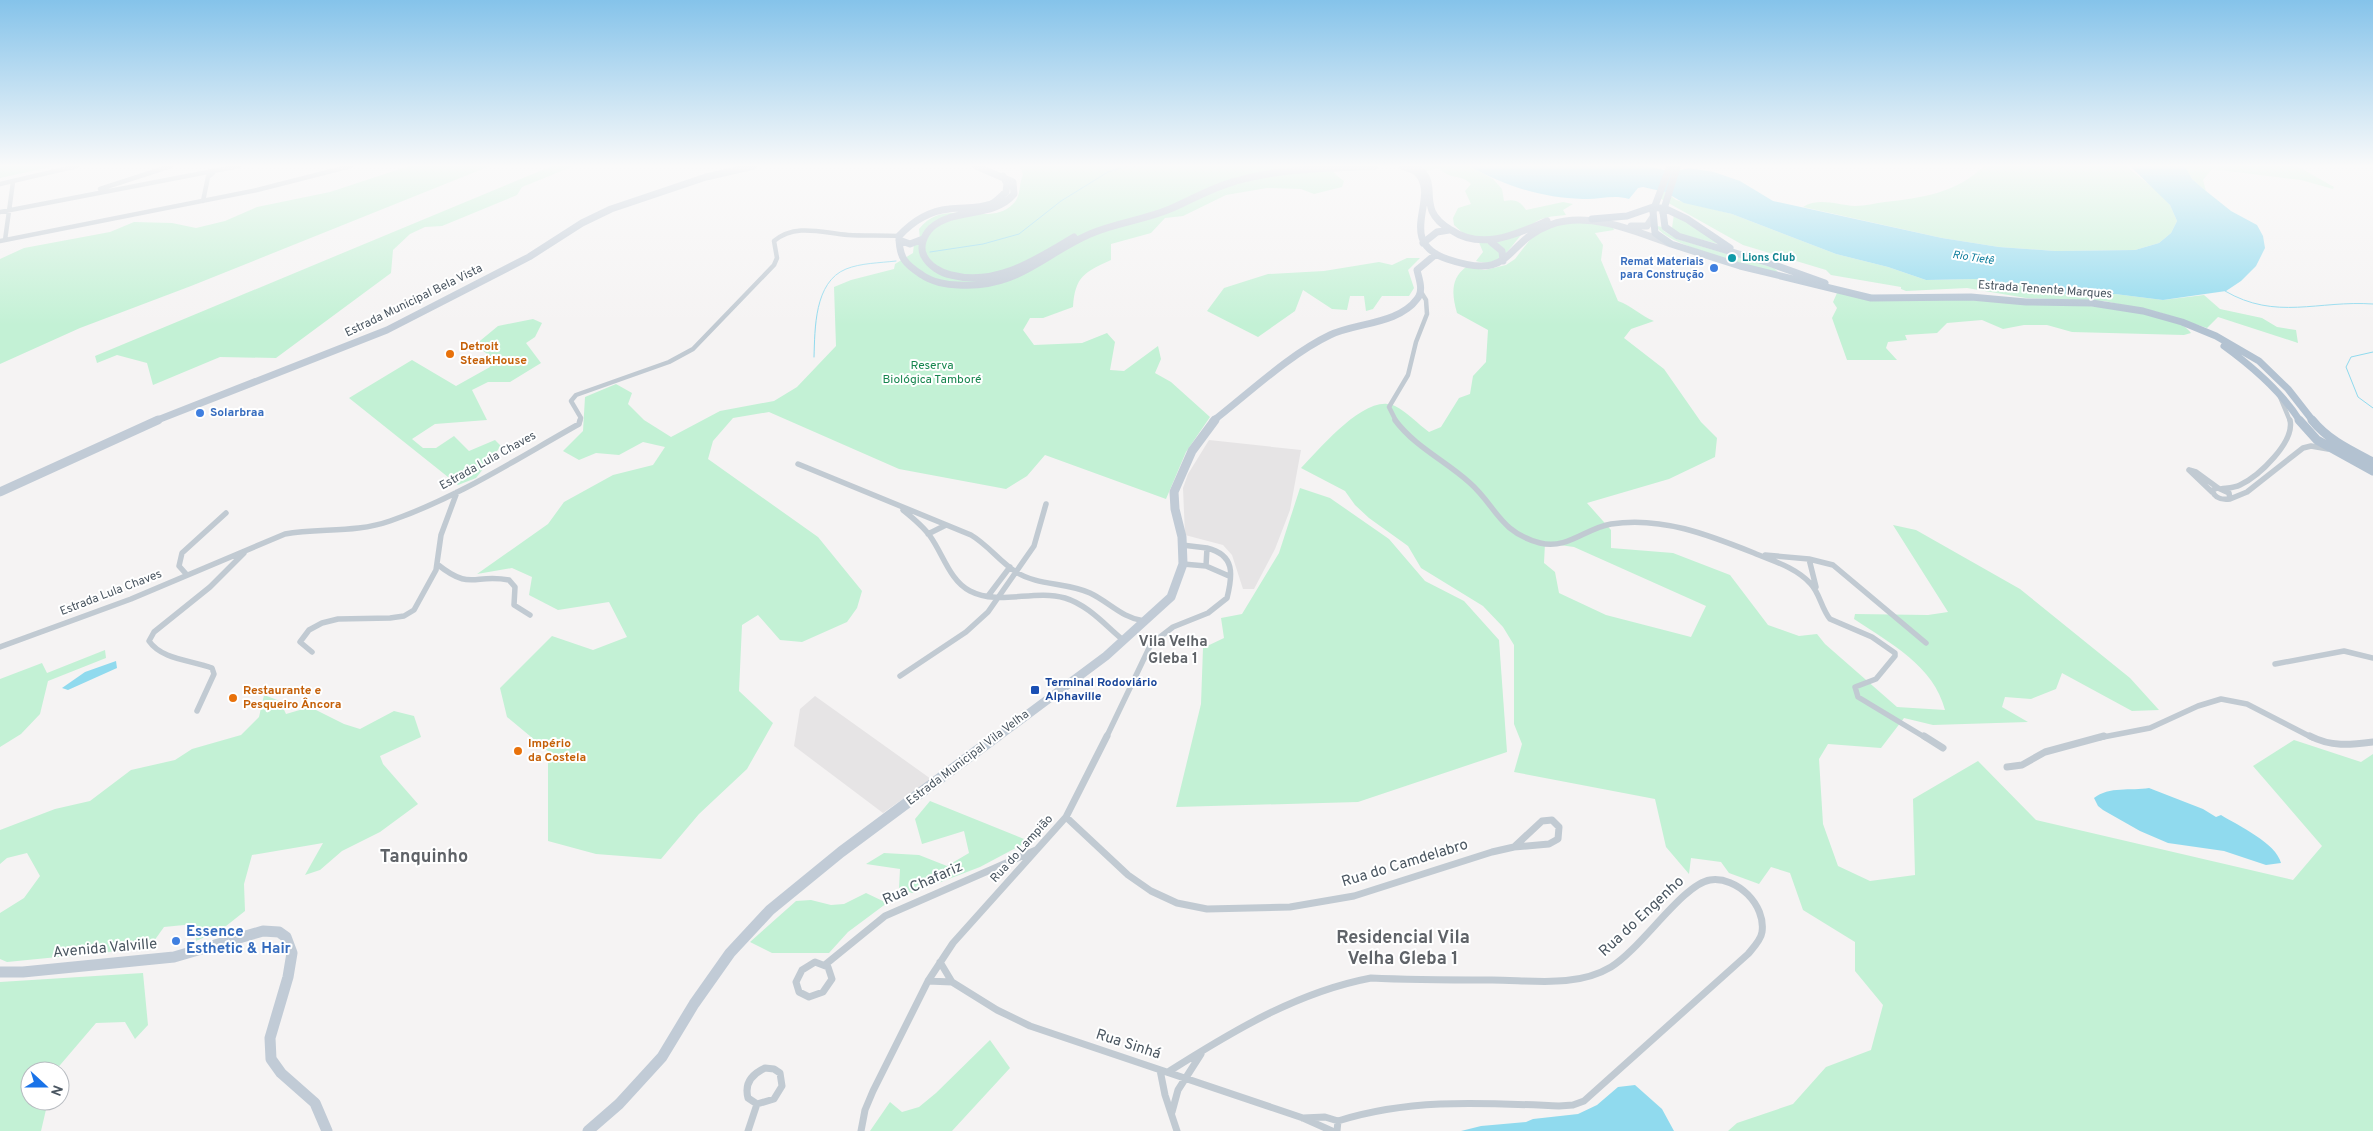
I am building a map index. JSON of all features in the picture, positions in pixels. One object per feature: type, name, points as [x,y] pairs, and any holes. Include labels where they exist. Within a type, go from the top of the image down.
[{"type":"main road","name":"Estrada Municipal Bela Vista","points":[[0,492],[159,419],[320,358],[387,330],[529,257],[591,219]]},
{"type":"main road","points":[[920,219],[908,226],[899,238],[899,248],[906,264],[920,274],[953,285],[984,285],[1018,276],[1090,234],[1139,219]]},
{"type":"main road","points":[[949,219],[929,231],[924,239],[923,256],[933,267],[959,278],[995,276],[1040,258],[1087,230],[1122,219]]},
{"type":"main road","points":[[1421,219],[1422,240],[1436,254],[1480,267],[1493,265],[1503,260],[1538,231],[1564,222],[1613,226],[1671,244]]},
{"type":"main road","points":[[1438,219],[1449,230],[1463,238],[1490,242],[1502,251],[1503,260]]},
{"type":"main road","points":[[1490,242],[1552,219]]},
{"type":"main road","points":[[1592,219],[1644,227],[1647,226],[1651,219]]},
{"type":"main road","points":[[1654,219],[1655,233],[1671,244]]},
{"type":"main road","points":[[1662,219],[1671,233],[1778,266],[1824,283],[1904,298]]},
{"type":"main road","points":[[1687,219],[1741,255]]},
{"type":"main road","points":[[908,226],[924,224],[929,231]]},
{"type":"main road","points":[[1422,240],[1437,232],[1449,230]]},
{"type":"main road","points":[[899,238],[910,244],[924,239]]},
{"type":"main road","name":"Estrada Tenente Marques","points":[[1671,244],[1740,266],[1811,285],[1880,299],[1971,297],[2026,302],[2110,305],[2154,314],[2193,326],[2237,347],[2266,366],[2288,389],[2320,430],[2335,442],[2373,462]]},
{"type":"main road","points":[[1421,292],[1417,270],[1436,254]]},
{"type":"main road","points":[[1740,266],[1777,275],[1782,273],[1778,266]]},
{"type":"main road","name":"Estrada Municipal Vila Velha","points":[[588,1131],[619,1104],[662,1057],[694,1004],[730,954],[770,910],[840,852],[1106,656],[1172,597],[1182,564],[1182,544],[1173,501],[1174,492],[1192,452],[1212,422],[1309,346],[1332,334],[1377,322],[1404,310],[1417,300],[1421,292]]},
{"type":"main road","points":[[2193,326],[2242,359],[2288,404],[2308,432],[2332,450],[2373,471]]},
{"type":"main road","name":"Avenida Valville","points":[[0,972],[23,972],[174,957],[262,931],[276,930],[285,936],[290,943],[292,953],[269,1048],[270,1056],[276,1068],[304,1090],[315,1102],[327,1131]]},
{"type":"street","points":[[7,219],[3,240],[112,219]]},
{"type":"street","name":"Estrada Lula Chaves","points":[[0,647],[115,605],[292,532],[358,529],[381,524],[411,513],[457,492],[579,424],[581,418],[571,402],[576,395],[669,362],[699,344],[774,265],[776,258],[774,242],[777,238],[792,231],[801,230],[899,238]]},
{"type":"street","points":[[1421,292],[1426,300],[1427,314],[1416,342],[1410,370],[1389,407],[1392,419],[1419,444],[1472,484],[1505,525],[1528,538],[1555,546],[1573,540],[1597,527],[1613,524],[1660,524],[1700,531],[1760,555],[1804,578],[1818,595]]},
{"type":"street","points":[[2212,492],[2213,489],[2236,487],[2247,481],[2286,443],[2290,434],[2290,422],[2278,393]]},
{"type":"street","points":[[2230,499],[2229,493],[2196,472],[2189,470],[2219,499],[2230,499],[2247,492],[2302,448],[2311,446],[2332,450]]},
{"type":"street","points":[[798,464],[980,539],[1016,572],[1030,578],[1080,589],[1097,597],[1125,617],[1134,621],[1146,622]]},
{"type":"street","points":[[312,652],[300,642],[305,634],[320,623],[337,619],[393,616],[410,612],[420,599],[438,564],[442,532],[457,492]]},
{"type":"street","points":[[900,676],[966,632],[988,612],[1034,546],[1046,504]]},
{"type":"street","points":[[899,507],[928,534],[959,581],[973,592],[988,596],[1033,594],[1064,598],[1090,611],[1123,640]]},
{"type":"street","points":[[187,575],[179,566],[182,553],[226,513]]},
{"type":"street","points":[[928,534],[946,525]]},
{"type":"street","points":[[1182,544],[1219,550],[1230,562],[1229,576],[1206,566],[1182,564]]},
{"type":"street","points":[[1206,566],[1207,548]]},
{"type":"street","points":[[197,711],[214,674],[212,668],[166,653],[152,647],[148,641],[154,632],[210,587],[247,550]]},
{"type":"street","points":[[1760,555],[1783,555],[1832,565],[1926,643]]},
{"type":"street","points":[[1809,559],[1818,595],[1830,619],[1863,632],[1885,644],[1895,653],[1895,656],[1876,679],[1854,687],[1858,697],[1943,748]]},
{"type":"street","points":[[438,564],[452,577],[466,582],[496,578],[510,580],[515,587],[514,605],[530,615]]},
{"type":"street","points":[[988,596],[1010,567]]},
{"type":"street","name":"Rua do Lampião","points":[[861,1131],[865,1110],[872,1092],[928,981],[940,962],[967,926],[1042,846],[1066,817],[1090,772],[1151,644],[1173,627],[1208,613],[1222,604],[1229,591],[1229,576]]},
{"type":"street","points":[[2275,664],[2344,651],[2373,658]]},
{"type":"street","points":[[2007,767],[2022,765],[2045,752],[2102,737],[2150,728],[2198,706],[2220,699],[2247,704],[2321,742],[2344,746],[2373,742]]},
{"type":"street","name":"Rua do Camdelabro","points":[[1066,817],[1128,875],[1151,891],[1177,903],[1207,909],[1290,907],[1354,896],[1514,846]]},
{"type":"street","points":[[1545,820],[1552,820],[1559,827],[1558,838],[1553,843],[1514,846],[1545,820]]},
{"type":"street","name":"Rua Chafariz","points":[[826,964],[885,916],[938,891],[1025,856],[1042,846]]},
{"type":"street","name":"Rua do Engenho","points":[[1164,1071],[1289,1003],[1334,985],[1371,978],[1570,980],[1604,971],[1619,961],[1655,928],[1690,889],[1711,879],[1721,880],[1744,891],[1759,910],[1762,932],[1757,943],[1748,954],[1584,1101],[1573,1105],[1559,1106],[1390,1106],[1338,1121]]},
{"type":"street","points":[[816,962],[826,964],[832,973],[832,979],[826,990],[815,997],[808,997],[799,992],[796,982],[800,971],[816,962]]},
{"type":"street","points":[[940,962],[952,982]]},
{"type":"street","points":[[928,981],[952,982]]},
{"type":"street","name":"Rua Sinhá","points":[[952,982],[997,1010],[1030,1026],[1304,1118]]},
{"type":"street","name":"Rua do Engenho","points":[[1172,1112],[1178,1090],[1184,1078],[1202,1052]]},
{"type":"street","points":[[765,1068],[776,1069],[782,1077],[783,1083],[779,1094],[769,1102],[757,1104],[748,1098],[746,1092],[748,1080],[758,1070],[765,1068]]},
{"type":"street","points":[[1164,1071],[1165,1095],[1177,1131]]},
{"type":"street","points":[[748,1131],[757,1104]]},
{"type":"street","points":[[1304,1118],[1325,1117],[1338,1121],[1337,1131]]},
{"type":"street","points":[[1304,1118],[1332,1131]]},
{"type":"shaded area","points":[[1209,440],[1301,450],[1290,510],[1275,549],[1254,589],[1243,589],[1232,555],[1223,545],[1185,535],[1183,488],[1188,474]]},
{"type":"shaded area","points":[[815,696],[931,779],[883,813],[794,746],[800,709]]},
{"type":"green space","points":[[230,219],[358,219],[80,328],[0,364],[0,259],[24,248],[110,232],[134,222],[172,223],[196,228]]},
{"type":"green space","points":[[425,219],[459,219],[442,226],[425,227],[410,234],[393,250],[391,273],[276,358],[220,357],[153,385],[147,363],[117,355],[97,363],[95,356]]},
{"type":"green space","name":"Reserva Biológica Tamboré","points":[[930,219],[1164,219],[1151,233],[1111,244],[1111,260],[1094,268],[1083,277],[1076,289],[1073,307],[1043,318],[1030,318],[1023,330],[1034,345],[1082,343],[1107,333],[1115,342],[1110,370],[1124,371],[1158,346],[1161,359],[1155,373],[1171,382],[1210,417],[1186,452],[1166,499],[1045,455],[1027,476],[1006,489],[899,469],[769,412],[733,418],[713,441],[708,459],[818,537],[862,591],[857,608],[847,622],[802,642],[780,640],[758,615],[742,625],[739,691],[773,723],[747,769],[699,814],[661,859],[596,854],[548,841],[548,751],[507,717],[500,688],[552,636],[593,650],[627,637],[609,602],[558,610],[529,595],[532,577],[512,568],[477,574],[548,524],[564,502],[613,475],[653,465],[665,447],[643,442],[619,455],[596,453],[579,460],[563,451],[583,431],[585,397],[616,384],[632,393],[628,404],[644,420],[671,437],[720,411],[774,401],[797,387],[836,346],[834,287],[851,280],[894,269],[895,264],[913,253],[914,244],[920,239],[919,229]]},
{"type":"green space","points":[[1453,219],[1544,219],[1533,224],[1500,258],[1485,263],[1476,261],[1483,252],[1478,240],[1467,237],[1454,225]]},
{"type":"green space","points":[[1673,219],[1681,219],[1722,245],[1680,234],[1672,228]]},
{"type":"green space","points":[[1696,219],[1744,219],[1836,254],[1888,267],[1926,280],[1976,279],[1992,282],[2019,283],[2070,295],[2115,294],[2163,300],[2204,295],[2220,309],[2262,318],[2277,327],[2296,330],[2298,343],[2218,317],[2207,328],[2158,312],[2104,301],[2026,298],[1967,288],[1906,291],[1901,289],[1901,287],[1831,275],[1826,270],[1743,245]]},
{"type":"green space","points":[[1856,219],[2176,219],[2177,221],[2171,233],[2159,243],[2135,250],[2055,251],[1999,247],[1942,238]]},
{"type":"green space","points":[[1569,220],[1612,226],[1614,230],[1595,233],[1603,245],[1601,260],[1618,301],[1654,321],[1631,329],[1624,338],[1664,369],[1701,422],[1717,438],[1715,457],[1669,479],[1587,503],[1611,530],[1611,548],[1673,553],[1730,575],[1768,625],[1799,636],[1817,634],[1825,644],[1897,707],[1945,710],[1939,694],[1921,668],[1896,647],[1854,619],[1855,614],[1928,615],[1948,612],[1893,525],[1916,530],[2020,589],[2130,678],[2159,710],[2132,711],[2062,673],[2056,689],[2031,699],[2005,697],[2002,707],[2028,722],[1933,725],[1904,718],[1881,748],[1828,744],[1819,759],[1823,824],[1838,866],[1870,881],[1915,875],[1913,799],[1978,761],[2036,820],[2293,880],[2322,846],[2253,766],[2294,740],[2361,762],[2373,754],[2373,1131],[1728,1131],[1737,1123],[1793,1104],[1826,1067],[1871,1050],[1883,1005],[1855,971],[1855,942],[1803,910],[1790,873],[1771,867],[1759,884],[1729,873],[1721,862],[1691,858],[1689,874],[1666,847],[1655,799],[1514,772],[1522,744],[1514,724],[1514,645],[1503,627],[1483,606],[1421,568],[1408,546],[1369,518],[1355,505],[1345,491],[1301,468],[1331,436],[1358,414],[1371,407],[1383,404],[1395,406],[1429,432],[1441,427],[1459,398],[1470,394],[1473,376],[1486,362],[1488,330],[1457,313],[1453,294],[1457,277],[1466,267],[1485,270],[1506,265],[1515,259],[1536,232]],"holes":[[[1545,543],[1574,547],[1706,606],[1691,637],[1606,615],[1559,593],[1555,572],[1544,563]]]},
{"type":"green space","points":[[1657,226],[1662,227],[1664,231],[1677,239],[1774,268],[1778,272],[1768,271],[1689,246],[1662,233]]},
{"type":"green space","points":[[1407,258],[1420,258],[1408,270],[1414,288],[1409,296],[1382,296],[1373,309],[1366,311],[1364,296],[1350,296],[1347,310],[1332,309],[1303,290],[1295,311],[1258,337],[1207,311],[1224,288],[1268,274],[1324,271],[1379,262],[1392,265]]},
{"type":"green space","points":[[1837,293],[2088,306],[2154,315],[2178,323],[2191,333],[2184,335],[2072,332],[2047,325],[2024,325],[2003,329],[1982,320],[1947,323],[1937,333],[1905,335],[1907,340],[1888,342],[1886,348],[1897,360],[1847,360],[1832,318],[1837,308],[1833,302]]},
{"type":"green space","points":[[533,319],[542,323],[535,337],[526,343],[541,363],[510,382],[488,382],[472,390],[487,420],[435,424],[412,439],[423,448],[436,448],[454,436],[469,451],[495,440],[501,446],[476,478],[458,485],[349,398],[412,360],[456,386],[490,367],[493,358],[475,345],[498,326]]},
{"type":"green space","points":[[1300,488],[1330,498],[1389,539],[1425,581],[1464,601],[1499,640],[1507,752],[1358,802],[1176,807],[1201,704],[1203,648],[1224,638],[1221,618],[1242,614],[1279,553]]},
{"type":"green space","points":[[105,650],[106,658],[48,681],[40,714],[21,734],[0,747],[0,679],[42,663],[47,673]]},
{"type":"green space","points":[[264,695],[280,701],[286,714],[310,707],[344,724],[360,729],[394,711],[414,716],[421,737],[380,756],[383,764],[418,804],[380,832],[342,851],[320,870],[305,875],[323,843],[252,855],[244,884],[245,911],[221,930],[196,941],[194,924],[164,927],[149,948],[7,962],[0,959],[0,913],[24,898],[40,876],[27,853],[7,858],[0,864],[0,830],[55,809],[90,801],[131,770],[175,760],[192,749],[241,735],[259,717]]},
{"type":"green space","points":[[930,801],[1029,841],[980,867],[912,893],[899,888],[900,869],[866,864],[884,853],[919,855],[947,866],[969,853],[964,831],[922,844],[915,819]]},
{"type":"green space","points":[[866,893],[887,903],[848,932],[829,953],[772,953],[750,942],[796,901],[811,900],[831,905],[844,904]]},
{"type":"green space","points":[[143,973],[148,1025],[135,1039],[125,1022],[96,1023],[64,1061],[20,1061],[20,1111],[46,1111],[41,1131],[0,1131],[0,982]]},
{"type":"green space","points":[[990,1040],[1010,1068],[952,1131],[870,1131],[890,1102],[902,1112],[919,1107]]},
{"type":"water","name":"Rio Tietê","points":[[1744,219],[1854,219],[1942,238],[1999,247],[2055,251],[2135,250],[2159,243],[2171,233],[2177,221],[2176,219],[2245,219],[2257,225],[2263,236],[2265,248],[2256,266],[2241,281],[2226,291],[2163,300],[2115,294],[2070,295],[2019,283],[1992,282],[1976,279],[1926,280],[1888,267],[1836,254]]},
{"type":"water","points":[[116,661],[117,668],[68,690],[62,688],[85,672]]},
{"type":"water","points":[[2149,788],[2203,809],[2216,817],[2221,815],[2265,842],[2278,856],[2281,863],[2266,865],[2224,851],[2168,843],[2140,831],[2103,810],[2098,806],[2094,798],[2113,790]]},
{"type":"water","points":[[1635,1085],[1662,1109],[1674,1131],[1461,1131],[1481,1126],[1526,1122],[1533,1119],[1578,1114],[1597,1105],[1618,1087]]},
{"type":"waterway","points":[[930,252],[983,244],[1019,234],[1038,219]]},
{"type":"waterway","points":[[814,357],[818,307],[822,295],[835,275],[846,269],[864,264],[896,261]]},
{"type":"waterway","points":[[2225,291],[2244,300],[2280,307],[2373,304]]},
{"type":"waterway","points":[[2373,352],[2351,357],[2346,367],[2358,397],[2373,408]]},
{"type":"place","name":"Lions Club","points":[[1732,258]]},
{"type":"place","name":"Remat Materiais para Construção","points":[[1714,268]]},
{"type":"place","name":"Detroit SteakHouse","points":[[450,354]]},
{"type":"place","name":"Solarbraa","points":[[200,413]]},
{"type":"place","name":"Terminal Rodoviário Alphaville","points":[[1035,690]]},
{"type":"place","name":"Restaurante e Pesqueiro Âncora","points":[[233,698]]},
{"type":"place","name":"Império da Costela","points":[[518,751]]},
{"type":"place","name":"Essence Esthetic & Hair","points":[[176,941]]},
{"type":"district","name":"Vila Velha Gleba 1","points":[[1173,650]]},
{"type":"district","name":"Tanquinho","points":[[424,857]]},
{"type":"district","name":"Residencial Vila Velha Gleba 1","points":[[1403,948]]}]
